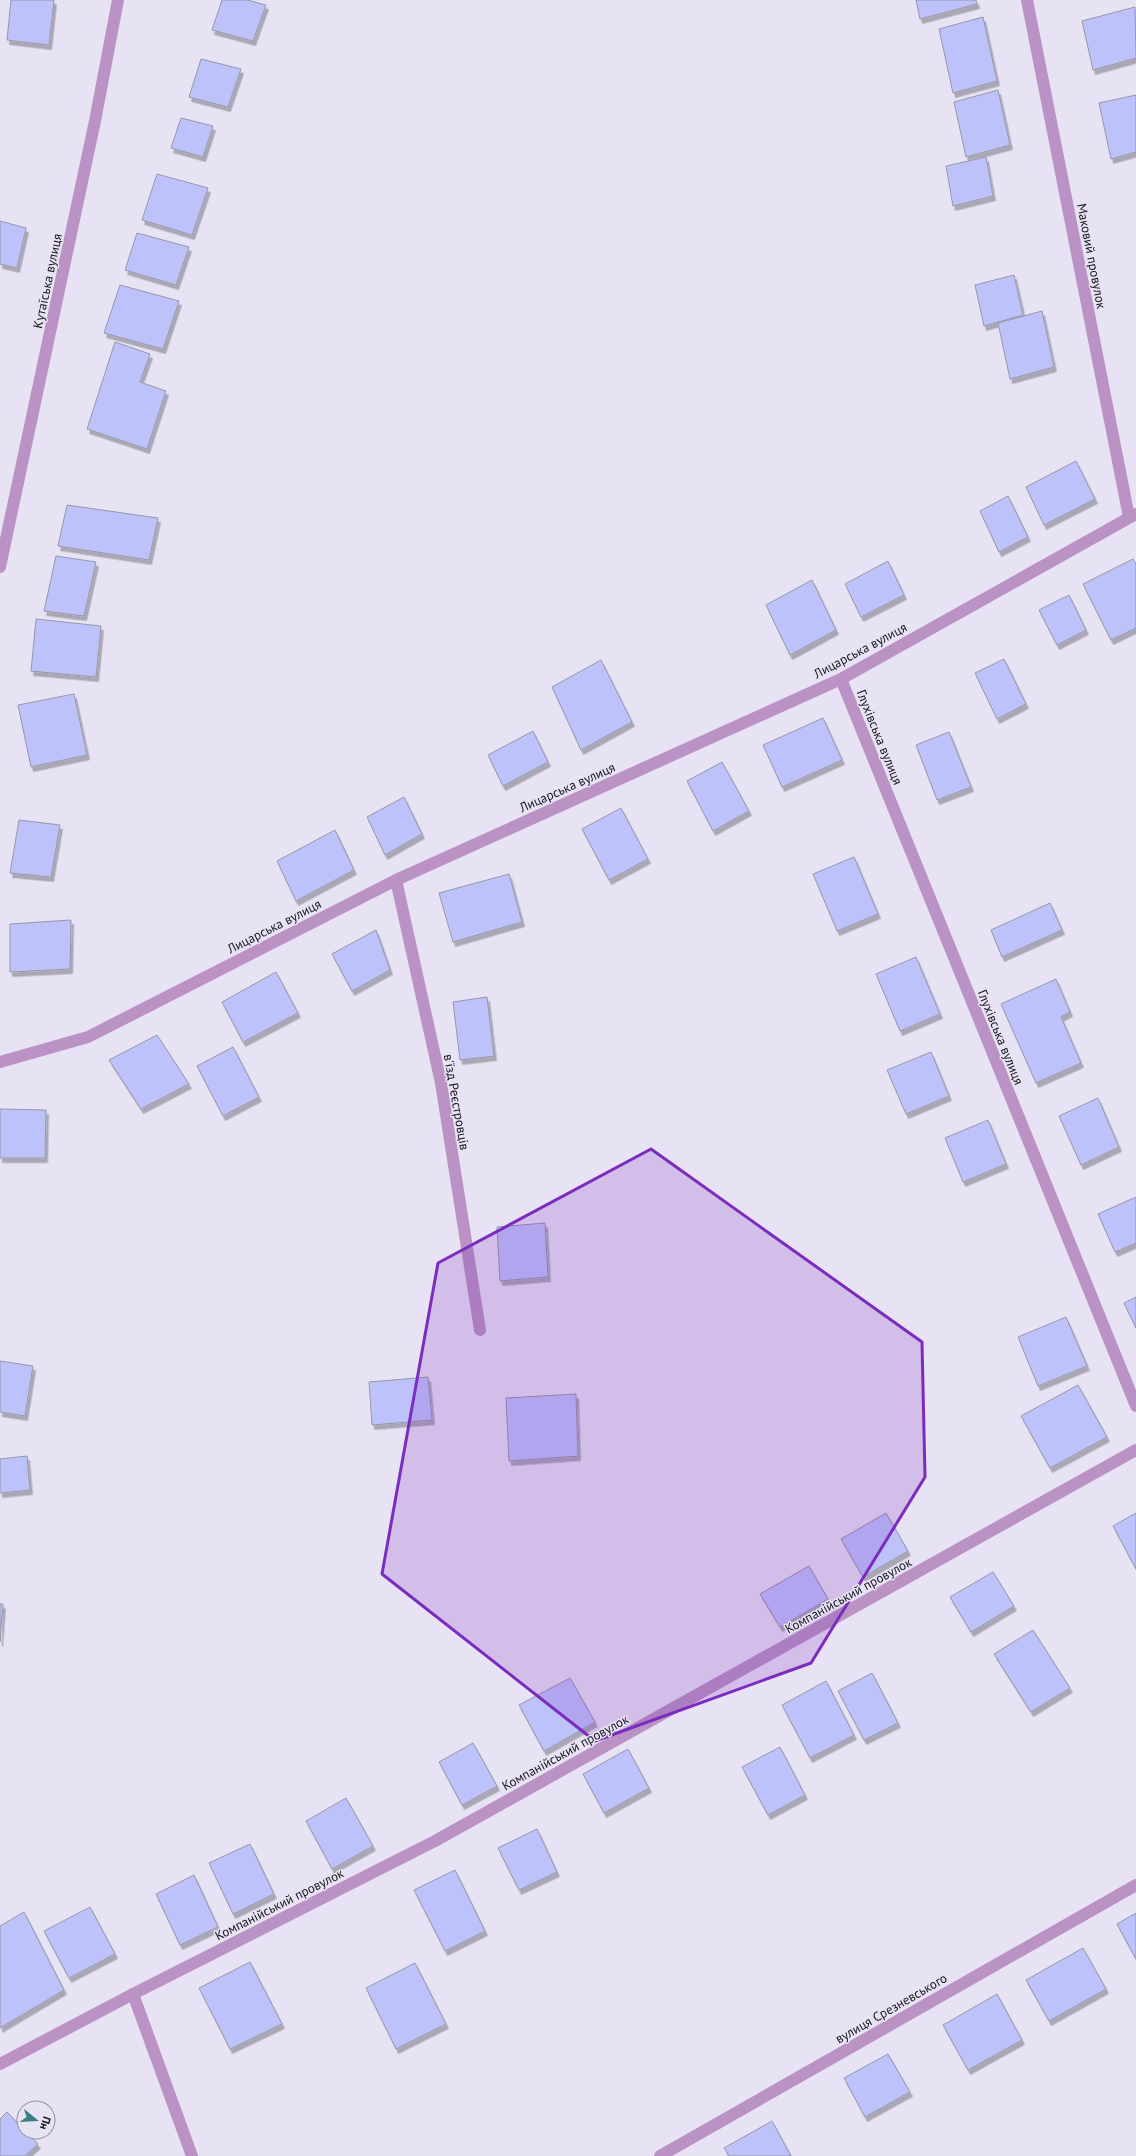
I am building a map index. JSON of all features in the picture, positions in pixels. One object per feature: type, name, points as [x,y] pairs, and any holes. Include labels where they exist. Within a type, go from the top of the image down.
[{"type":"street","name":"Кутаїська вулиця","points":[[0,567],[95,121],[118,0]]},
{"type":"street","name":"Маковий провулок","points":[[1027,0],[1133,515]]},
{"type":"street","name":"Лицарська вулиця","points":[[0,1062],[88,1037],[396,880],[841,678],[1133,515]]},
{"type":"street","name":"Глухівська вулиця","points":[[841,678],[1136,1406]]},
{"type":"street","name":"в'їзд Реєстровців","points":[[396,880],[441,1083],[480,1330]]},
{"type":"street","name":"Компанійський провулок","points":[[0,2064],[133,1994],[435,1841],[1136,1450]]},
{"type":"street","name":"вулиця Срезневського","points":[[660,2156],[1136,1885]]},
{"type":"street","points":[[133,1994],[192,2156]]},
{"type":"highlighted area","points":[[651,1149],[922,1342],[925,1477],[811,1663],[595,1741],[382,1574],[438,1263]]},
{"type":"building","points":[[11,0],[54,0],[49,45],[7,40]]},
{"type":"building","points":[[222,0],[247,0],[266,5],[253,41],[212,30]]},
{"type":"building","points":[[916,0],[976,0],[977,4],[920,19]]},
{"type":"building","points":[[1135,7],[1136,58],[1093,70],[1082,21]]},
{"type":"building","points":[[983,17],[997,81],[953,93],[939,29]]},
{"type":"building","points":[[201,59],[241,69],[228,107],[189,97]]},
{"type":"building","points":[[998,90],[1010,145],[966,157],[954,102]]},
{"type":"building","points":[[1136,95],[1136,152],[1111,159],[1099,103]]},
{"type":"building","points":[[181,118],[213,126],[203,157],[171,148]]},
{"type":"building","points":[[986,157],[993,196],[953,206],[946,166]]},
{"type":"building","points":[[157,174],[208,188],[192,235],[142,220]]},
{"type":"building","points":[[0,221],[26,228],[17,268],[0,264]]},
{"type":"building","points":[[137,233],[189,247],[176,285],[125,270]]},
{"type":"building","points":[[1014,275],[1023,315],[984,326],[975,285]]},
{"type":"building","points":[[120,285],[179,301],[163,349],[104,333]]},
{"type":"building","points":[[1042,311],[1054,367],[1010,379],[998,323]]},
{"type":"building","points":[[115,342],[150,354],[140,382],[166,391],[147,449],[87,429]]},
{"type":"building","points":[[1076,461],[1095,499],[1044,525],[1026,487]]},
{"type":"building","points":[[1008,496],[1028,537],[999,552],[980,511]]},
{"type":"building","points":[[67,505],[158,518],[149,560],[58,546]]},
{"type":"building","points":[[56,556],[96,562],[84,616],[44,611]]},
{"type":"building","points":[[1133,559],[1136,564],[1136,628],[1111,640],[1083,584]]},
{"type":"building","points":[[888,561],[904,595],[861,617],[845,584]]},
{"type":"building","points":[[812,580],[836,630],[790,655],[766,605]]},
{"type":"building","points":[[1069,595],[1086,630],[1057,645],[1039,610]]},
{"type":"building","points":[[36,619],[101,626],[96,677],[31,671]]},
{"type":"building","points":[[1004,659],[1026,704],[997,719],[975,673]]},
{"type":"building","points":[[601,660],[632,722],[581,750],[552,687]]},
{"type":"building","points":[[74,694],[87,755],[31,767],[18,705]]},
{"type":"building","points":[[823,718],[842,760],[782,787],[763,745]]},
{"type":"building","points":[[533,731],[548,762],[503,786],[488,755]]},
{"type":"building","points":[[949,732],[971,787],[937,800],[916,745]]},
{"type":"building","points":[[722,762],[749,811],[713,831],[687,781]]},
{"type":"building","points":[[404,797],[422,834],[385,855],[367,817]]},
{"type":"building","points":[[621,808],[648,859],[609,880],[582,829]]},
{"type":"building","points":[[19,820],[60,825],[51,877],[10,873]]},
{"type":"building","points":[[335,830],[354,870],[296,901],[277,861]]},
{"type":"building","points":[[854,857],[878,914],[837,931],[813,874]]},
{"type":"building","points":[[509,874],[522,922],[453,942],[439,893]]},
{"type":"building","points":[[1050,903],[1062,930],[1002,957],[991,930]]},
{"type":"building","points":[[71,920],[70,969],[10,972],[10,924]]},
{"type":"building","points":[[376,930],[390,970],[352,991],[332,954]]},
{"type":"building","points":[[916,957],[940,1014],[900,1031],[876,974]]},
{"type":"building","points":[[276,972],[298,1013],[243,1042],[222,1002]]},
{"type":"building","points":[[1056,979],[1070,1012],[1061,1017],[1081,1063],[1036,1083],[1001,1004]]},
{"type":"building","points":[[487,997],[494,1056],[460,1060],[453,1002]]},
{"type":"building","points":[[157,1035],[189,1084],[141,1109],[109,1060]]},
{"type":"building","points":[[233,1047],[259,1097],[223,1116],[197,1066]]},
{"type":"building","points":[[931,1052],[949,1096],[906,1114],[887,1070]]},
{"type":"building","points":[[1098,1098],[1119,1147],[1081,1165],[1059,1116]]},
{"type":"building","points":[[0,1109],[46,1110],[45,1158],[0,1158]]},
{"type":"building","points":[[988,1120],[1006,1164],[963,1182],[945,1138]]},
{"type":"building","points":[[1136,1197],[1136,1243],[1115,1252],[1098,1214]]},
{"type":"building","points":[[545,1223],[548,1277],[500,1281],[497,1227]]},
{"type":"building","points":[[1136,1297],[1136,1328],[1124,1303]]},
{"type":"building","points":[[1066,1317],[1087,1366],[1038,1386],[1018,1337]]},
{"type":"building","points":[[0,1361],[33,1366],[25,1416],[0,1412]]},
{"type":"building","points":[[428,1377],[432,1420],[372,1425],[369,1382]]},
{"type":"building","points":[[1078,1385],[1107,1437],[1050,1468],[1021,1416]]},
{"type":"building","points":[[576,1394],[578,1456],[509,1461],[506,1398]]},
{"type":"building","points":[[27,1456],[30,1490],[0,1493],[0,1459]]},
{"type":"building","points":[[886,1513],[908,1551],[863,1577],[841,1539]]},
{"type":"building","points":[[1136,1513],[1136,1569],[1113,1526]]},
{"type":"building","points":[[809,1566],[828,1599],[780,1627],[760,1594]]},
{"type":"building","points":[[993,1572],[1014,1606],[971,1632],[950,1597]]},
{"type":"building","points":[[0,1604],[3,1604],[0,1642]]},
{"type":"building","points":[[1033,1630],[1070,1688],[1031,1712],[994,1654]]},
{"type":"building","points":[[872,1673],[898,1723],[864,1740],[838,1691]]},
{"type":"building","points":[[570,1678],[595,1722],[544,1751],[519,1705]]},
{"type":"building","points":[[826,1681],[854,1735],[810,1758],[782,1705]]},
{"type":"building","points":[[473,1743],[497,1786],[462,1805],[439,1762]]},
{"type":"building","points":[[780,1747],[805,1795],[768,1815],[742,1767]]},
{"type":"building","points":[[628,1749],[649,1788],[604,1813],[583,1774]]},
{"type":"building","points":[[346,1798],[373,1846],[332,1869],[306,1821]]},
{"type":"building","points":[[537,1829],[557,1872],[519,1890],[498,1848]]},
{"type":"building","points":[[250,1844],[274,1894],[233,1914],[209,1863]]},
{"type":"building","points":[[455,1870],[485,1931],[445,1951],[414,1890]]},
{"type":"building","points":[[194,1875],[218,1927],[180,1945],[156,1894]]},
{"type":"building","points":[[90,1907],[115,1954],[69,1978],[44,1931]]},
{"type":"building","points":[[24,1912],[64,1990],[0,2028],[0,1926]]},
{"type":"building","points":[[1136,1913],[1136,1959],[1117,1924]]},
{"type":"building","points":[[1083,1948],[1106,1989],[1049,2021],[1026,1980]]},
{"type":"building","points":[[250,1962],[282,2024],[230,2049],[199,1988]]},
{"type":"building","points":[[415,1963],[446,2024],[396,2049],[366,1988]]},
{"type":"building","points":[[997,1994],[1022,2040],[968,2070],[943,2025]]},
{"type":"building","points":[[888,2054],[910,2092],[865,2117],[844,2078]]},
{"type":"building","points":[[7,2112],[16,2121],[16,2140],[34,2140],[38,2144],[25,2156],[0,2156],[0,2119]]},
{"type":"building","points":[[772,2121],[791,2156],[729,2156],[724,2148]]}]
